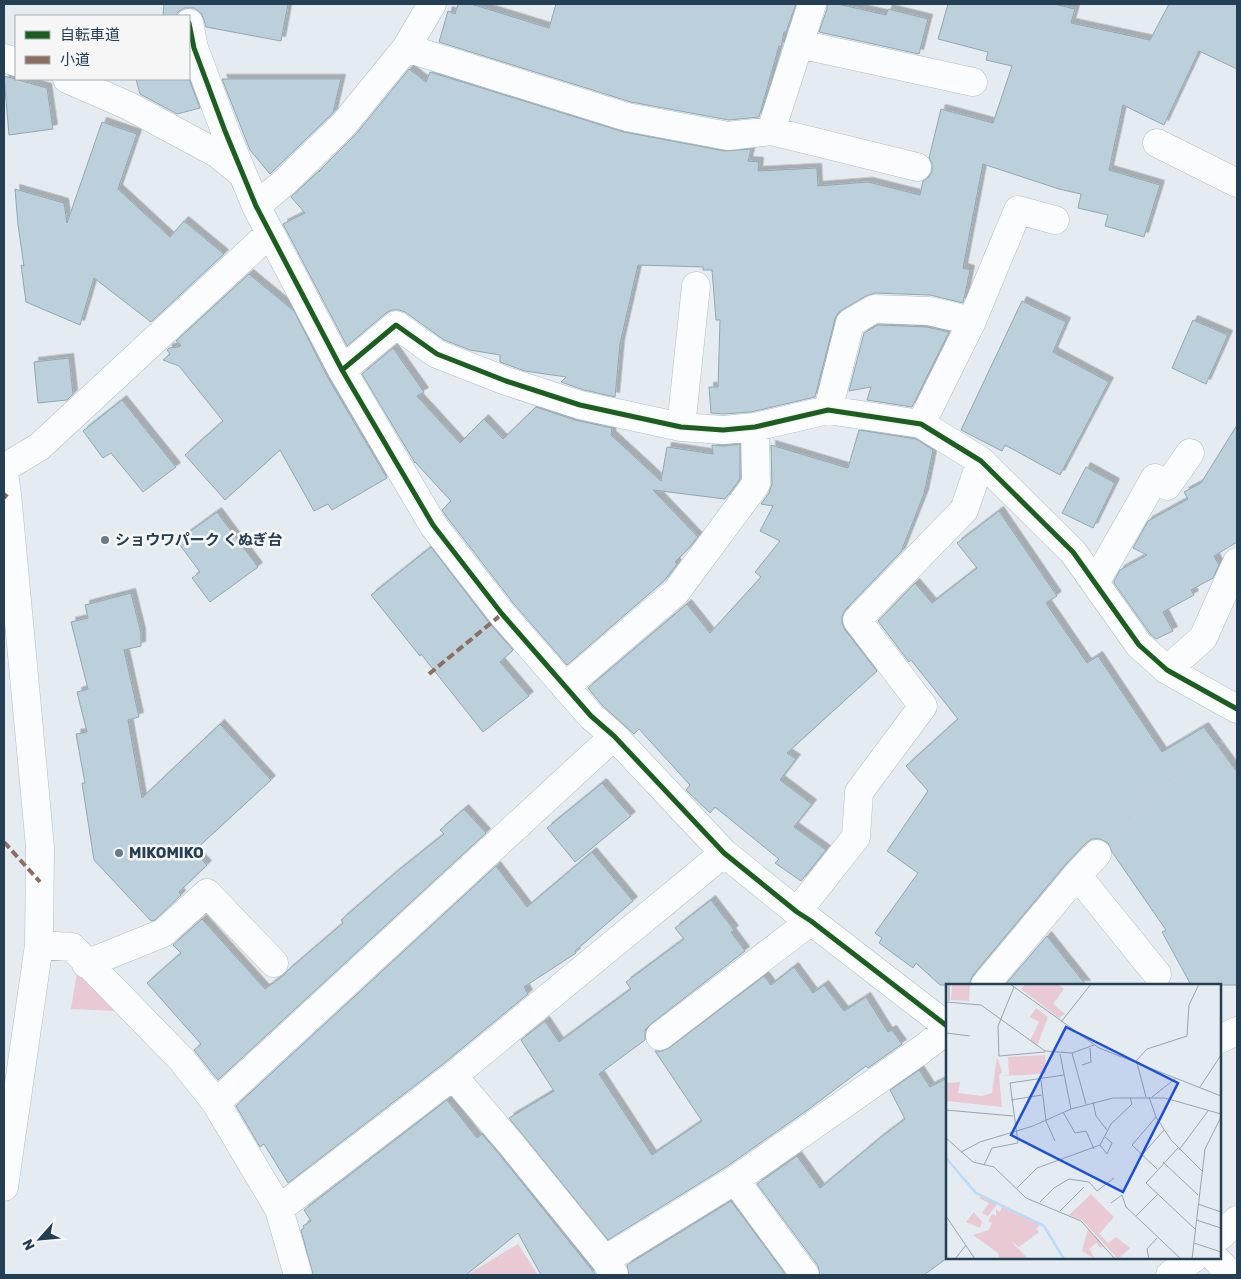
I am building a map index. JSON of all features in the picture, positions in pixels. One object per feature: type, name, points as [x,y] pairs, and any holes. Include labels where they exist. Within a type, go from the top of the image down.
[{"type":"street","points":[[256,206],[286,181],[345,124],[406,48],[432,4]]},
{"type":"street","points":[[770,131],[812,4]]},
{"type":"street","points":[[190,28],[194,48],[256,206],[342,370],[433,525],[502,614],[590,716],[614,736],[724,853],[946,1027]]},
{"type":"street","points":[[800,44],[973,82]]},
{"type":"street","points":[[406,48],[627,117],[728,136],[770,131],[917,167]]},
{"type":"street","points":[[68,80],[130,106],[218,154],[243,174]]},
{"type":"street","points":[[1157,143],[1237,183]]},
{"type":"street","points":[[921,424],[972,321],[1018,210],[1055,220]]},
{"type":"street","points":[[4,1187],[39,945],[40,847],[5,483],[39,447],[270,233]]},
{"type":"street","points":[[681,426],[696,286]]},
{"type":"street","points":[[828,410],[850,323],[874,309],[929,311],[972,321]]},
{"type":"street","points":[[342,370],[396,325],[437,354],[506,382],[580,405],[681,426],[723,430],[755,427],[828,410],[921,424],[981,461],[1074,552],[1139,645],[1167,670],[1237,709]]},
{"type":"street","points":[[565,687],[676,592],[756,484],[755,427]]},
{"type":"street","points":[[1095,583],[1155,478],[1167,486],[1190,453]]},
{"type":"street","points":[[660,1036],[804,916],[856,837],[859,792],[923,706],[857,620],[964,510],[981,461]]},
{"type":"street","points":[[1167,670],[1203,638],[1237,562]]},
{"type":"street","points":[[216,1103],[614,736]]},
{"type":"street","points":[[280,1209],[453,1076],[724,853]]},
{"type":"street","points":[[986,984],[1097,854]]},
{"type":"street","points":[[1077,876],[1157,974]]},
{"type":"street","points":[[86,964],[163,933],[207,893],[274,963]]},
{"type":"street","points":[[39,945],[72,947],[86,964],[182,1060],[216,1103],[280,1209],[298,1275]]},
{"type":"street","points":[[453,1076],[512,1144],[610,1268],[913,1056],[946,1029]]},
{"type":"street","points":[[1221,1038],[1237,1030]]},
{"type":"street","points":[[735,1180],[805,1275]]},
{"type":"street","points":[[1221,1235],[1237,1220]]},
{"type":"street","points":[[1170,1275],[1193,1259]]},
{"type":"street","points":[[1216,1259],[1231,1275]]},
{"type":"path","points":[[1097,854],[1148,796],[1230,736]]},
{"type":"shaded area","points":[[77,973],[115,1011],[71,1009]]},
{"type":"shaded area","points":[[518,1244],[538,1275],[467,1275]]},
{"type":"building","points":[[164,4],[288,4],[281,41],[206,27],[201,13],[194,8],[185,8],[176,15],[163,15]]},
{"type":"building","points":[[458,4],[471,4],[549,28],[556,4],[796,4],[786,32],[784,32],[781,47],[779,46],[759,117],[729,120],[631,102],[439,42],[448,11],[455,14]]},
{"type":"building","points":[[827,4],[838,4],[886,15],[888,9],[928,19],[919,54],[819,32]]},
{"type":"building","points":[[948,4],[1054,4],[1075,9],[1071,23],[1150,40],[1169,4],[1237,4],[1237,69],[1199,51],[1164,125],[1123,105],[1109,170],[1160,185],[1144,237],[1105,226],[1108,215],[1078,208],[1081,194],[1059,189],[983,164],[963,268],[970,270],[963,303],[930,295],[875,293],[842,310],[835,319],[815,397],[751,412],[711,413],[709,387],[718,387],[720,320],[716,320],[712,270],[703,270],[703,267],[638,265],[620,344],[615,397],[584,390],[561,382],[566,377],[525,371],[500,362],[500,355],[470,350],[444,340],[405,312],[399,310],[392,310],[386,313],[347,346],[283,224],[305,213],[291,197],[320,170],[319,172],[356,134],[409,69],[426,82],[430,72],[624,132],[725,151],[751,149],[748,161],[759,162],[758,171],[817,168],[818,186],[868,182],[920,195],[923,181],[929,177],[932,171],[932,163],[929,158],[941,109],[993,123],[1012,66],[986,60],[988,52],[938,39]]},
{"type":"building","points":[[4,76],[47,88],[53,129],[9,135]]},
{"type":"building","points":[[222,79],[341,79],[333,113],[270,174],[250,150]]},
{"type":"building","points":[[136,80],[189,80],[200,108],[177,114],[140,94]]},
{"type":"building","points":[[102,122],[137,134],[118,189],[170,237],[184,221],[224,254],[151,322],[94,278],[80,325],[26,302],[15,189],[64,203],[67,223]]},
{"type":"building","points":[[249,274],[294,311],[328,378],[387,478],[332,510],[328,504],[314,511],[280,450],[225,500],[185,455],[223,421],[179,366],[163,360],[170,354],[167,350],[169,348],[181,345],[176,341]]},
{"type":"building","points":[[1022,301],[1066,322],[1053,352],[1109,382],[1060,475],[1005,445],[1002,451],[961,430]]},
{"type":"building","points":[[1193,320],[1228,335],[1206,384],[1172,368]]},
{"type":"building","points":[[878,325],[927,327],[949,332],[912,407],[867,400],[871,387],[849,391],[864,333]]},
{"type":"building","points":[[393,348],[424,392],[417,396],[460,443],[484,419],[503,439],[536,407],[575,420],[612,428],[611,435],[661,481],[667,447],[713,454],[712,445],[740,444],[740,479],[725,499],[653,490],[698,537],[675,562],[677,564],[664,581],[567,665],[514,604],[446,516],[442,510],[451,501],[415,463],[362,374]]},
{"type":"building","points":[[69,358],[73,394],[67,400],[38,403],[34,362]]},
{"type":"building","points":[[122,400],[176,467],[143,492],[111,453],[103,458],[83,431]]},
{"type":"building","points":[[1237,425],[1237,542],[1214,556],[1219,565],[1213,578],[1191,590],[1194,595],[1163,612],[1173,631],[1156,639],[1151,635],[1114,581],[1120,570],[1147,555],[1133,548],[1148,521],[1188,499],[1184,492],[1201,483]]},
{"type":"building","points":[[859,430],[916,439],[933,450],[924,494],[901,552],[846,609],[842,616],[845,630],[877,671],[787,753],[796,759],[780,780],[812,804],[794,827],[826,850],[801,881],[775,863],[779,859],[715,807],[710,813],[686,790],[690,785],[639,729],[634,734],[602,705],[588,688],[687,604],[710,633],[761,577],[755,572],[780,541],[760,531],[773,506],[761,504],[769,493],[772,484],[771,445],[848,468]]},
{"type":"building","points":[[1086,467],[1115,483],[1093,528],[1062,513]]},
{"type":"building","points":[[999,511],[1057,596],[1046,603],[1087,663],[1098,656],[1162,752],[1204,727],[1237,772],[1237,985],[1190,984],[1162,932],[1166,930],[1112,852],[1108,843],[1100,839],[1092,839],[1086,843],[1065,865],[973,975],[970,984],[940,985],[916,963],[913,968],[879,943],[882,938],[875,933],[918,873],[887,851],[928,791],[906,766],[958,719],[911,660],[909,662],[878,621],[915,583],[932,603],[977,568],[957,543]]},
{"type":"building","points":[[217,512],[258,567],[210,602],[192,578],[200,572],[177,541]]},
{"type":"building","points":[[431,547],[490,624],[513,650],[500,662],[529,696],[483,732],[371,595]]},
{"type":"building","points":[[131,593],[141,633],[141,646],[124,650],[139,717],[128,720],[142,798],[220,724],[271,780],[194,851],[207,865],[179,892],[181,895],[155,920],[151,921],[94,860],[82,783],[85,783],[76,734],[87,732],[77,692],[88,689],[71,622],[88,618],[85,605]]},
{"type":"building","points":[[602,783],[631,816],[575,862],[547,828]]},
{"type":"building","points":[[464,809],[486,833],[218,1080],[194,1050],[201,1044],[147,983],[181,953],[173,945],[202,919],[265,989],[284,975],[343,923],[341,920],[394,874],[444,834],[440,830]]},
{"type":"building","points":[[592,852],[633,901],[575,951],[576,953],[524,987],[528,994],[443,1064],[288,1183],[264,1144],[260,1147],[236,1106],[496,866],[527,907]]},
{"type":"building","points":[[711,900],[734,930],[731,932],[745,951],[651,1024],[645,1030],[645,1040],[599,1074],[652,1155],[702,1121],[655,1051],[669,1048],[764,976],[771,985],[794,967],[813,993],[824,985],[844,1011],[866,997],[888,1032],[892,1030],[902,1044],[868,1068],[866,1066],[809,1109],[726,1167],[608,1240],[509,1118],[554,1091],[521,1040],[545,1021],[559,1042],[631,989],[626,982],[684,939],[675,928]]},
{"type":"building","points":[[1047,936],[1085,984],[1006,984]]},
{"type":"building","points":[[919,1070],[930,1087],[946,1079],[946,1259],[924,1275],[820,1275],[818,1266],[757,1184],[797,1156],[820,1188],[905,1119],[890,1090]]},
{"type":"building","points":[[447,1100],[477,1138],[482,1134],[596,1275],[541,1275],[518,1233],[466,1275],[313,1275],[301,1230],[304,1228],[303,1226],[311,1221],[304,1210]]},
{"type":"building","points":[[731,1201],[786,1275],[629,1275],[627,1265]]},
{"type":"marked path","points":[[4,498],[7,494]]},
{"type":"marked path","points":[[429,674],[502,614]]},
{"type":"marked path","points":[[4,842],[40,882]]},
{"type":"cycle path","points":[[190,28],[194,48],[256,206],[342,370],[433,525],[502,614],[591,716],[614,736],[724,853],[797,912],[946,1025]]},
{"type":"cycle path","points":[[342,370],[396,325],[437,354],[506,381],[580,405],[681,427],[723,430],[755,427],[828,410],[921,424],[981,461],[1073,552],[1139,645],[1167,670],[1237,709]]},
{"type":"place","name":"ショウワパーク くぬぎ台","points":[[105,540]]},
{"type":"place","name":"MIKOMIKO","points":[[119,853]]}]
